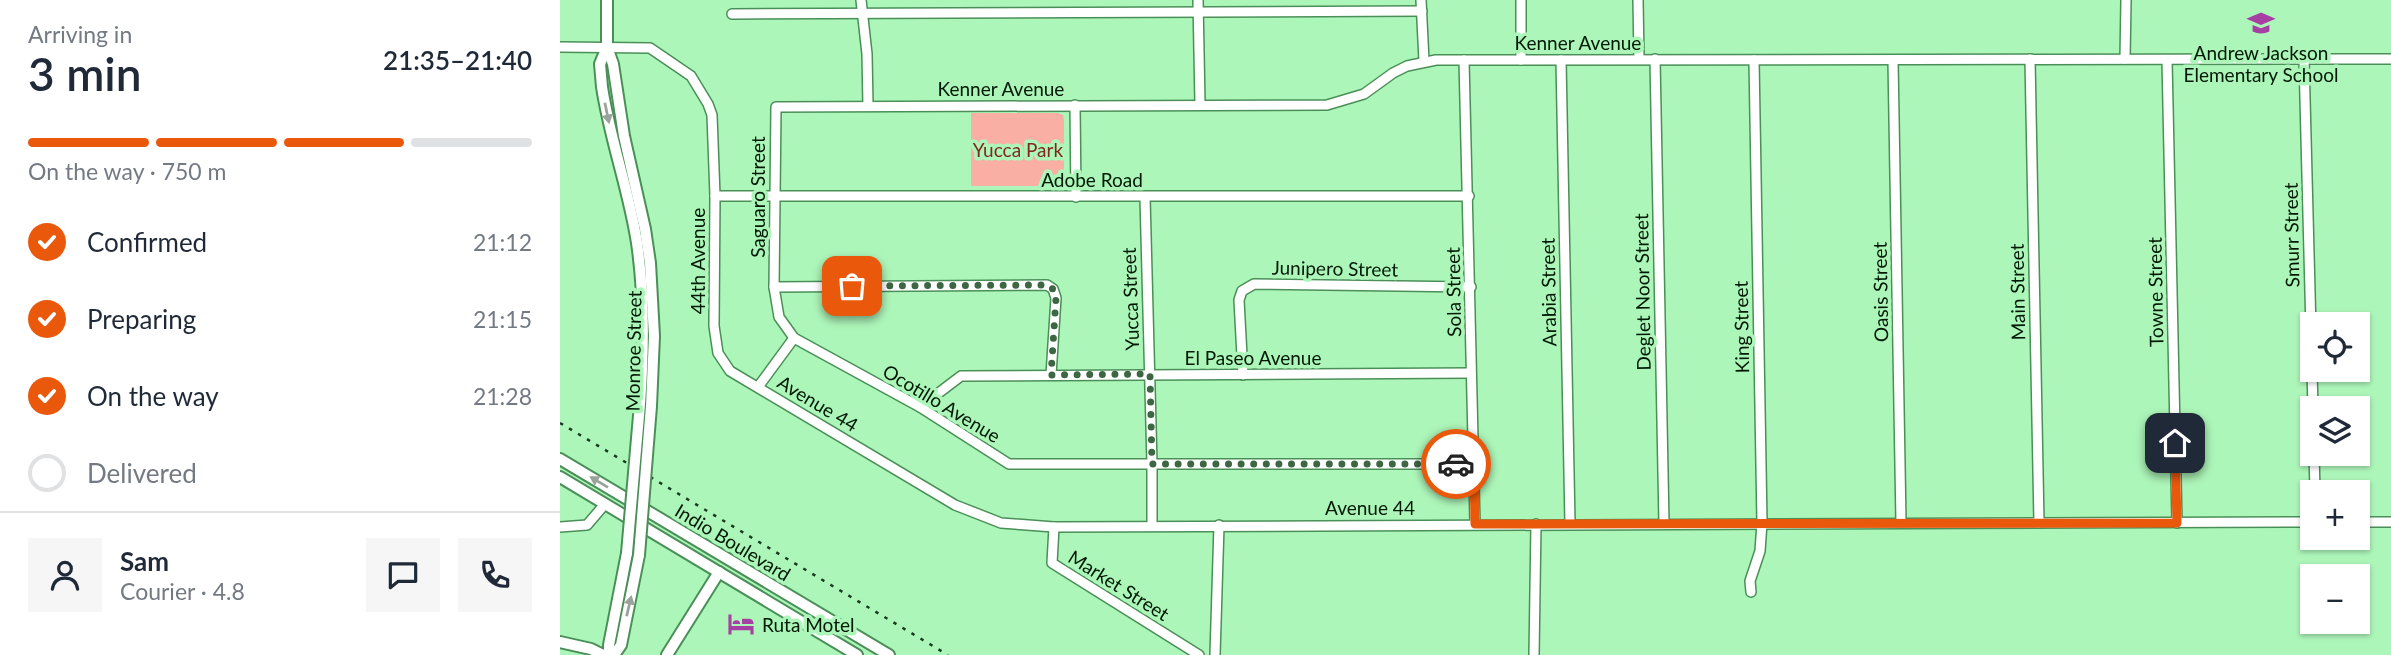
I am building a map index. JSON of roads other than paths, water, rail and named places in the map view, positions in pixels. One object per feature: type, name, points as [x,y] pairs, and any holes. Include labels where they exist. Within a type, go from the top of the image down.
[{"type":"main road","name":"Monroe Street","points":[[607,0],[607,47],[613,64],[650,263],[654,336],[645,405],[633,554],[621,645],[612,655]]},
{"type":"main road","name":"Indio Boulevard","points":[[560,458],[889,655]]},
{"type":"main road","name":"Indio Boulevard","points":[[560,477],[857,655]]},
{"type":"main road","points":[[650,531],[672,537],[704,555],[708,553],[708,547]]},
{"type":"main road","points":[[708,547],[719,572]]},
{"type":"main road","points":[[667,655],[719,572],[725,568],[732,568],[775,594],[796,600]]},
{"type":"main road","points":[[560,642],[591,649],[603,655]]},
{"type":"street","points":[[861,0],[867,54],[868,106]]},
{"type":"street","points":[[1198,0],[1200,104]]},
{"type":"street","points":[[1421,0],[1424,61]]},
{"type":"street","points":[[1521,0],[1521,60]]},
{"type":"street","points":[[1637,0],[1639,59]]},
{"type":"street","points":[[2125,60],[2126,0]]},
{"type":"street","points":[[732,14],[1422,11]]},
{"type":"street","points":[[560,47],[607,47]]},
{"type":"street","name":"44th Avenue","points":[[607,47],[650,48],[691,76],[708,104],[712,115],[715,196],[714,326],[718,353],[730,371],[758,387]]},
{"type":"street","name":"Deglet Noor Street","points":[[1655,59],[1664,524]]},
{"type":"street","name":"Main Street","points":[[2030,59],[2039,523]]},
{"type":"street","name":"Sola Street","points":[[1464,60],[1475,524]]},
{"type":"street","name":"Arabia Street","points":[[1561,60],[1570,524]]},
{"type":"street","name":"King Street","points":[[1751,592],[1750,580],[1760,551],[1762,523],[1754,60]]},
{"type":"street","name":"Oasis Street","points":[[1893,60],[1901,523]]},
{"type":"street","name":"Towne Street","points":[[2167,60],[2177,523]]},
{"type":"street","name":"Kenner Avenue","points":[[776,107],[1327,105],[1364,94],[1393,73],[1424,61],[2391,60]]},
{"type":"street","name":"Smurr Street","points":[[2304,61],[2313,396]]},
{"type":"street","points":[[1075,105],[1076,197]]},
{"type":"street","name":"Saguaro Street","points":[[774,287],[776,107]]},
{"type":"street","name":"Adobe Road","points":[[715,196],[1469,196]]},
{"type":"street","name":"Yucca Street","points":[[1145,197],[1152,525]]},
{"type":"street","name":"Junipero Street","points":[[1242,375],[1239,300],[1242,291],[1254,284],[1471,287]]},
{"type":"street","points":[[758,387],[794,338],[779,317],[774,287],[1047,285],[1053,289],[1056,298],[1051,375]]},
{"type":"street","name":"Ocotillo Avenue","points":[[794,338],[920,407],[1009,464],[1474,464]]},
{"type":"street","name":"El Paseo Avenue","points":[[920,407],[961,376],[1471,373]]},
{"type":"street","name":"Avenue 44","points":[[758,387],[955,505],[1001,523],[1054,527],[2300,523]]},
{"type":"street","points":[[560,527],[587,525],[605,504]]},
{"type":"street","points":[[2370,522],[2391,522]]},
{"type":"street","points":[[1534,655],[1536,524]]},
{"type":"street","points":[[1215,655],[1219,525]]},
{"type":"street","name":"Market Street","points":[[1054,527],[1052,563],[1199,655]]},
{"type":"railway","points":[[560,423],[948,655]]},
{"type":"place","name":"Andrew Jackson Elementary School","points":[[2261,23]]},
{"type":"place","name":"Ruta Motel","points":[[741,624]]},
{"type":"park label","name":"Yucca Park","points":[[1018,149]]}]
